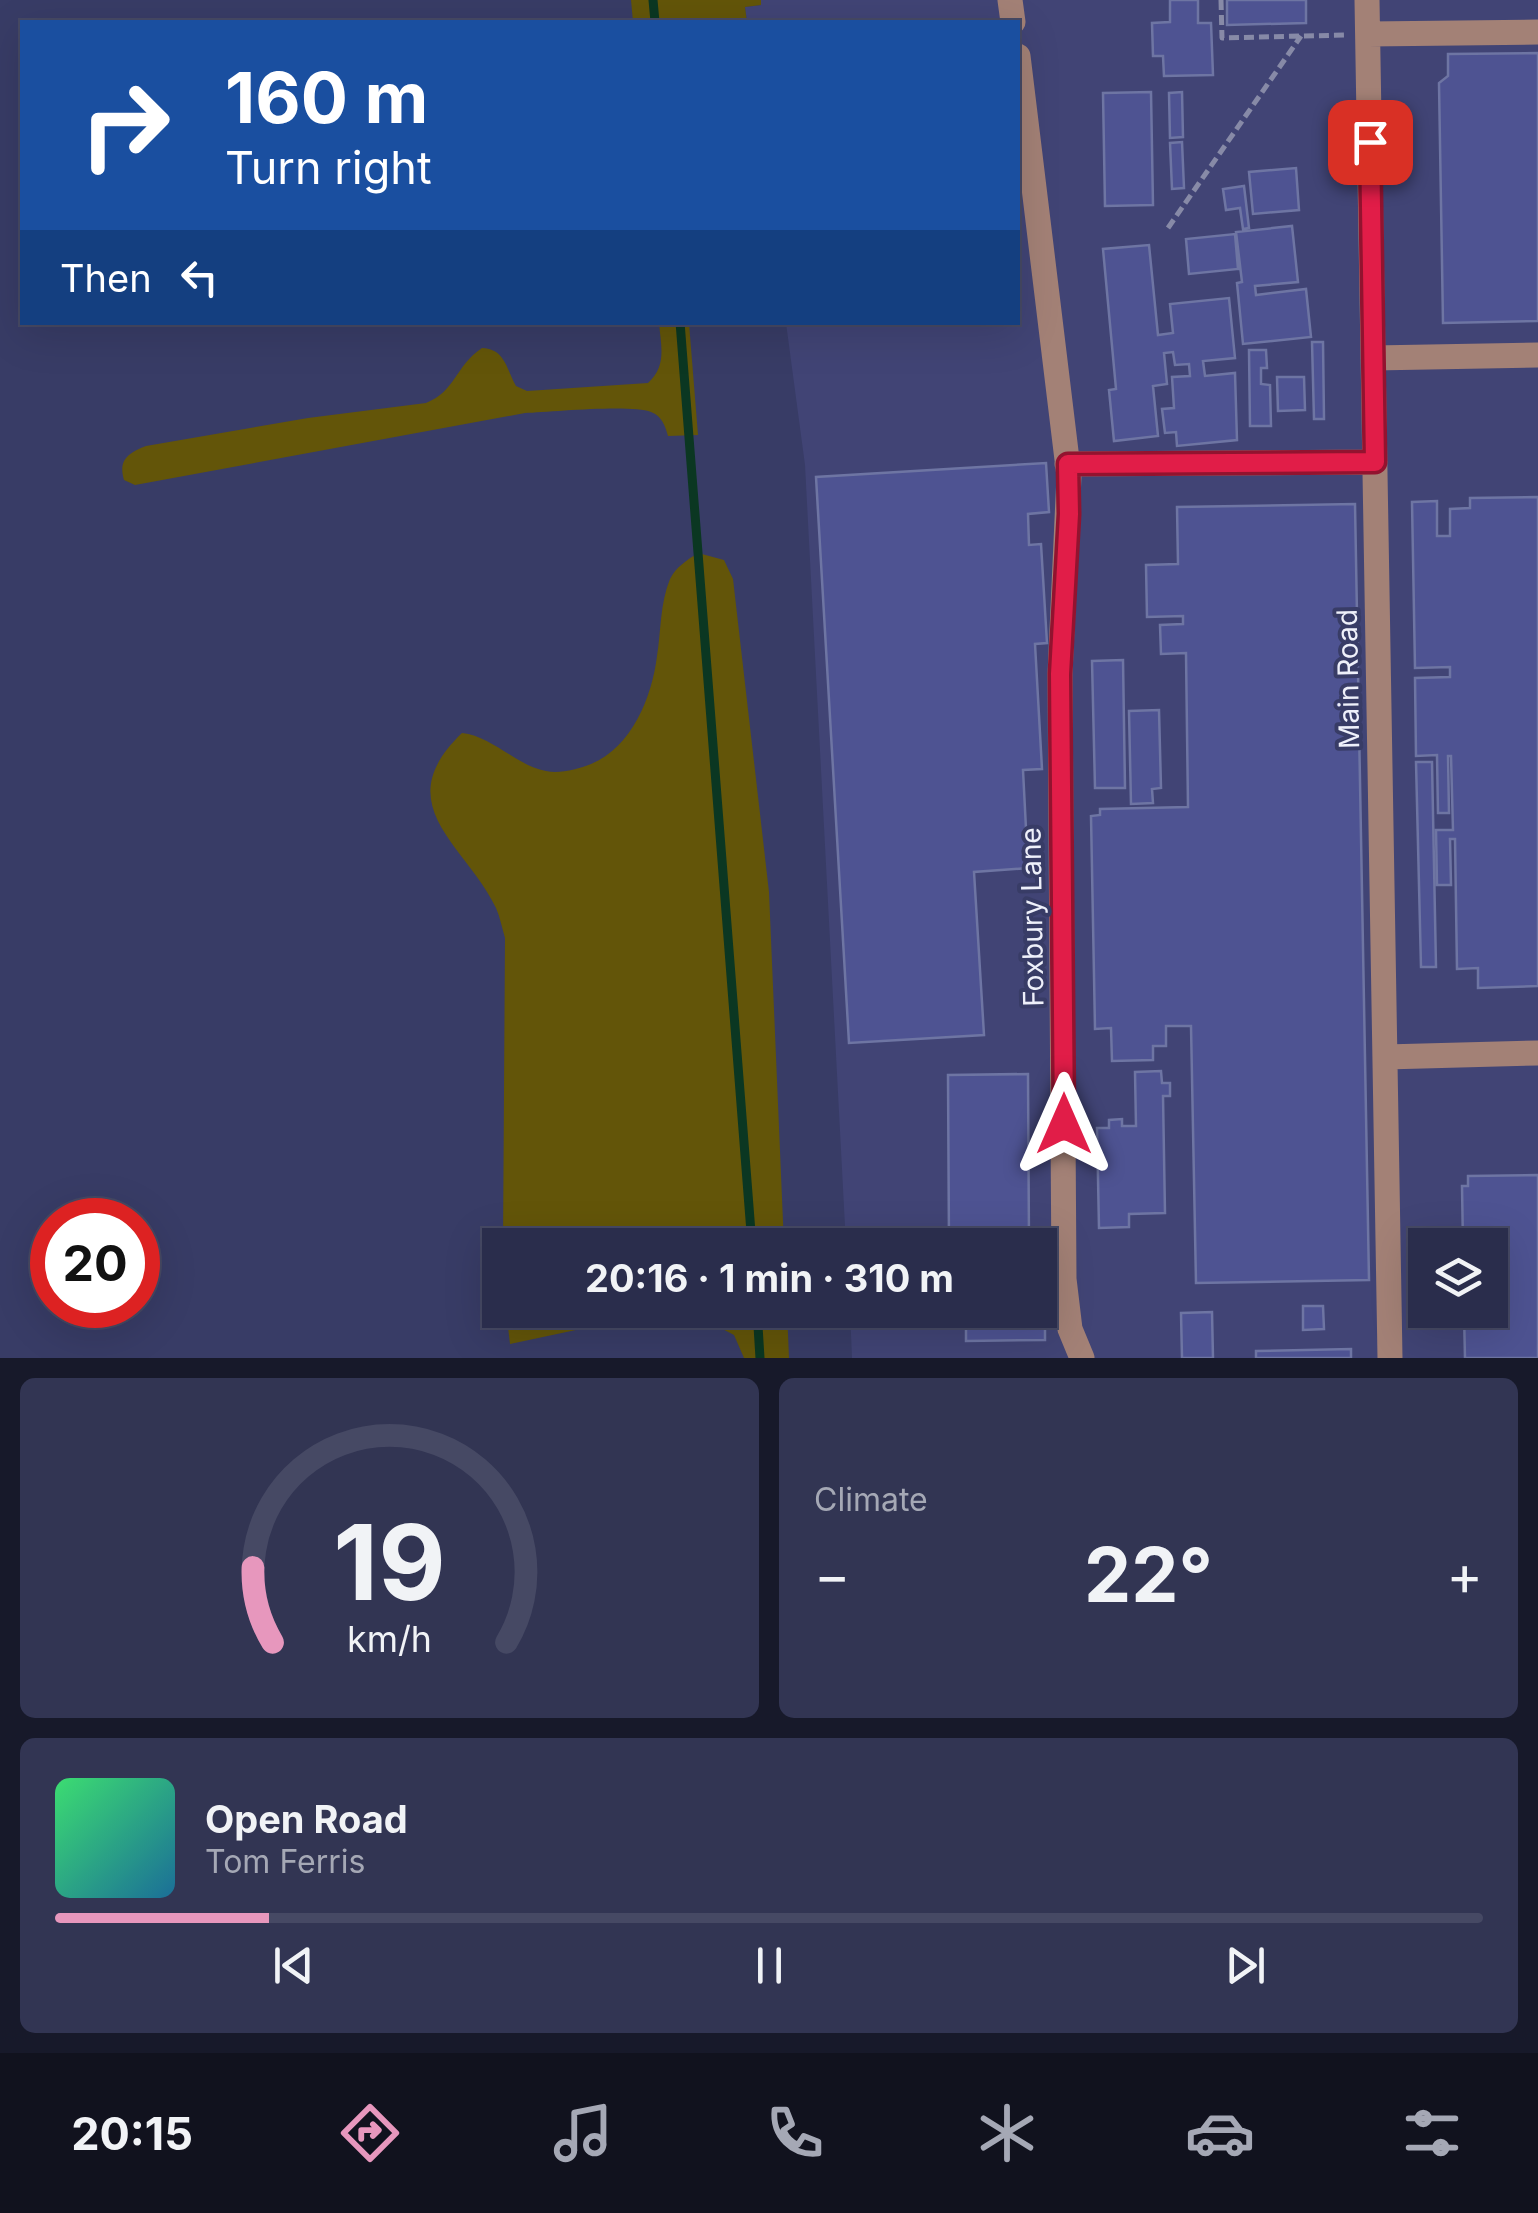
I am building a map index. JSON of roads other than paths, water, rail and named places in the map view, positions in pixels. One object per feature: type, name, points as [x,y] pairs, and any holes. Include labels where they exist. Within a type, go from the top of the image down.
[{"type":"lane","name":"Main Road","points":[[1367,0],[1390,1358]]},
{"type":"lane","points":[[1368,34],[1538,32]]},
{"type":"lane","name":"Foxbury Lane","points":[[1020,72],[1068,464],[1060,674],[1064,1279],[1070,1329],[1082,1358]]},
{"type":"lane","points":[[1374,358],[1538,355]]},
{"type":"lane","points":[[1068,464],[1375,462]]},
{"type":"lane","points":[[1385,1057],[1538,1053]]},
{"type":"waterway","points":[[653,0],[655,20]]},
{"type":"waterway","points":[[680,325],[751,1228]]},
{"type":"waterway","points":[[758,1328],[760,1358]]}]
